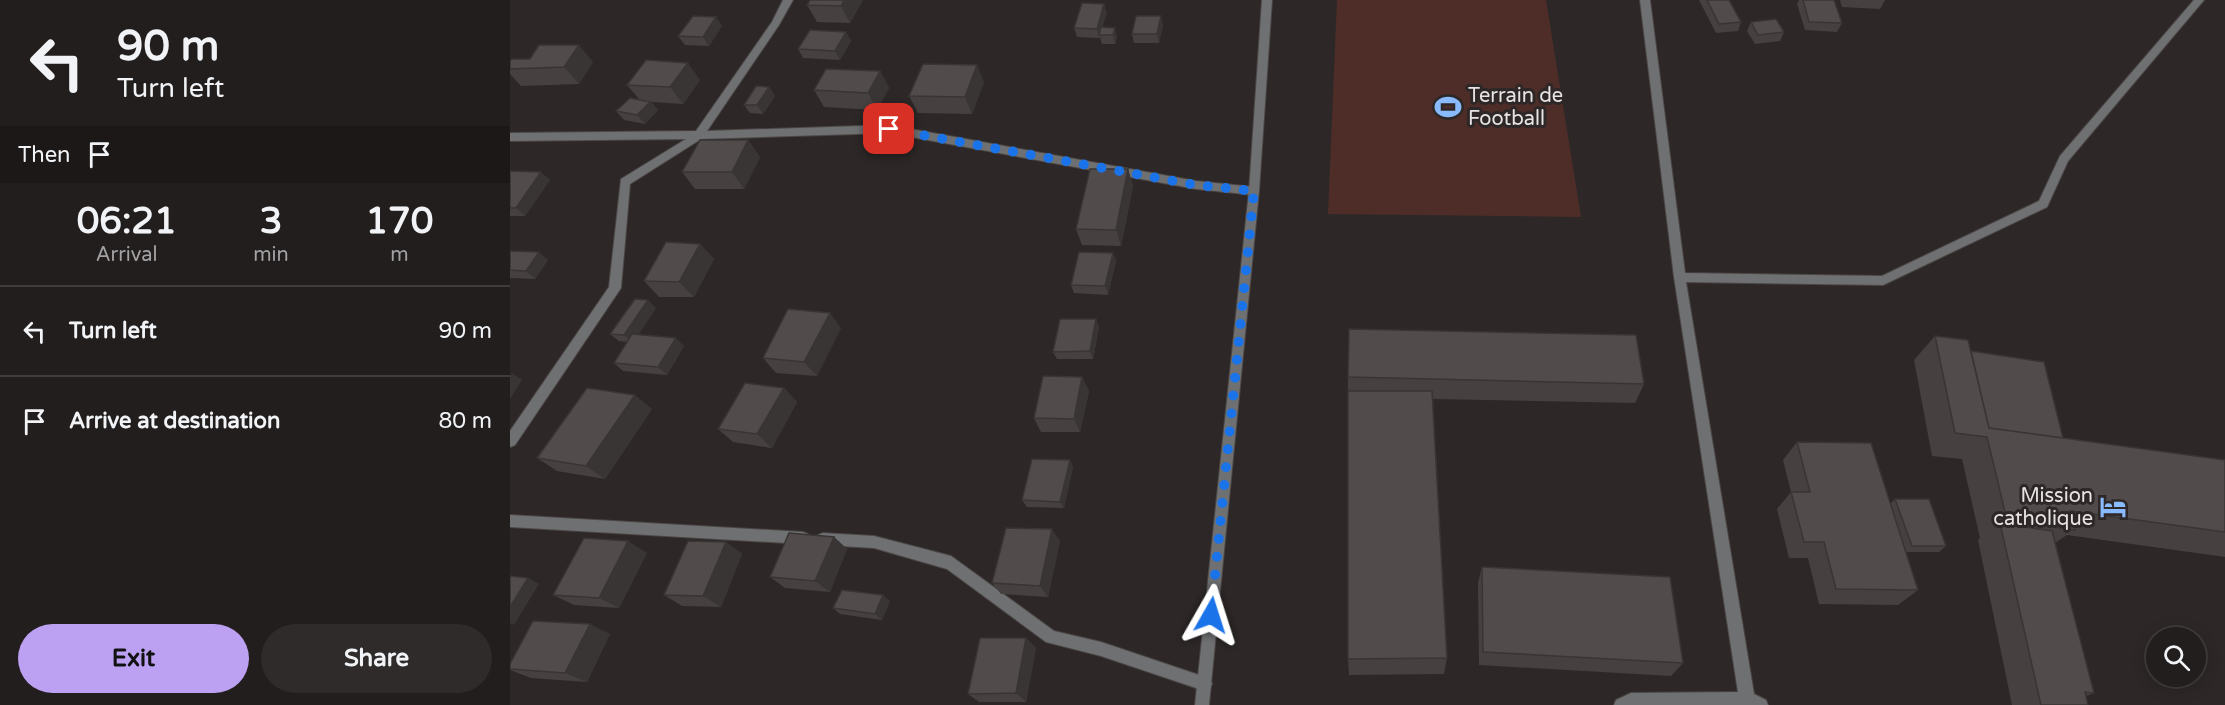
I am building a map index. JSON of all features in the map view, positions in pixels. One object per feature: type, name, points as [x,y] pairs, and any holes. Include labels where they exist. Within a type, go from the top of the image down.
[{"type":"street","points":[[510,441],[615,288],[625,182],[699,135],[776,23],[788,0]]},
{"type":"street","points":[[1202,705],[1254,191],[1267,0]]},
{"type":"street","points":[[1621,705],[1631,700],[1754,702],[1680,277],[1645,0]]},
{"type":"street","points":[[1680,277],[1883,280],[2043,204],[2064,159],[2199,0]]},
{"type":"street","points":[[510,136],[699,135],[889,129],[1196,185],[1254,191]]},
{"type":"street","points":[[510,521],[874,542],[951,563],[1051,637],[1101,649],[1205,684]]},
{"type":"shaded area","name":"Terrain de Football","points":[[1337,0],[1546,0],[1581,217],[1328,214]]},
{"type":"building","points":[[810,0],[844,0],[841,6],[807,5]]},
{"type":"building","points":[[1707,0],[1729,0],[1741,22],[1719,24]]},
{"type":"building","points":[[1803,0],[1834,0],[1842,23],[1809,22]]},
{"type":"building","points":[[1082,3],[1104,4],[1097,29],[1074,28]]},
{"type":"building","points":[[693,16],[716,17],[703,37],[678,36]]},
{"type":"building","points":[[1136,16],[1161,16],[1157,34],[1132,34]]},
{"type":"building","points":[[1776,19],[1784,32],[1758,35],[1751,22]]},
{"type":"building","points":[[1101,27],[1115,28],[1113,35],[1099,35]]},
{"type":"building","points":[[810,30],[846,32],[835,51],[798,49]]},
{"type":"building","points":[[539,45],[579,45],[564,67],[510,69],[512,59],[530,59]]},
{"type":"building","points":[[646,60],[688,63],[670,87],[627,85]]},
{"type":"building","points":[[923,64],[977,65],[965,97],[909,96]]},
{"type":"building","points":[[826,69],[880,71],[868,93],[814,90]]},
{"type":"building","points":[[756,86],[769,87],[757,105],[744,105]]},
{"type":"building","points":[[630,98],[650,102],[637,115],[616,111]]},
{"type":"building","points":[[700,140],[748,140],[732,172],[682,172]]},
{"type":"building","points":[[1090,169],[1128,169],[1116,230],[1076,229]]},
{"type":"building","points":[[510,171],[541,172],[516,208],[510,208]]},
{"type":"building","points":[[666,242],[700,244],[679,282],[644,281]]},
{"type":"building","points":[[510,251],[539,252],[526,271],[510,270]]},
{"type":"building","points":[[1079,252],[1113,253],[1105,286],[1071,285]]},
{"type":"building","points":[[635,299],[648,300],[624,335],[610,334]]},
{"type":"building","points":[[788,309],[830,313],[804,362],[763,358]]},
{"type":"building","points":[[1060,319],[1096,319],[1090,351],[1053,352]]},
{"type":"building","points":[[1349,329],[1636,335],[1644,384],[1348,377]]},
{"type":"building","points":[[632,334],[676,338],[658,367],[614,363]]},
{"type":"building","points":[[1935,336],[1968,340],[1989,428],[2225,460],[2225,532],[2070,511],[2075,530],[2007,520],[1987,437],[1955,433]]},
{"type":"building","points":[[1971,351],[2044,362],[2063,438],[1989,428]]},
{"type":"building","points":[[1043,376],[1082,377],[1074,419],[1034,418]]},
{"type":"building","points":[[745,383],[784,388],[757,434],[718,429]]},
{"type":"building","points":[[587,388],[635,395],[586,466],[537,458]]},
{"type":"building","points":[[1348,391],[1432,391],[1447,658],[1348,659]]},
{"type":"building","points":[[1797,442],[1871,443],[1918,590],[1836,589],[1824,542],[1804,542],[1791,492],[1810,492]]},
{"type":"building","points":[[1032,459],[1070,460],[1060,502],[1022,500]]},
{"type":"building","points":[[1895,499],[1929,499],[1946,546],[1912,546]]},
{"type":"building","points":[[2000,523],[2052,531],[2094,693],[2085,692],[2088,705],[2041,705]]},
{"type":"building","points":[[1006,528],[1052,529],[1040,586],[992,583]]},
{"type":"building","points":[[789,533],[834,537],[815,581],[770,577]]},
{"type":"building","points":[[584,538],[628,541],[599,598],[553,595]]},
{"type":"building","points":[[688,541],[726,542],[703,596],[664,595]]},
{"type":"building","points":[[1482,567],[1670,577],[1683,663],[1483,652]]},
{"type":"building","points":[[510,576],[528,578],[510,607]]},
{"type":"building","points":[[842,590],[883,595],[875,614],[833,608]]},
{"type":"building","points":[[533,621],[590,624],[565,673],[510,669],[510,664]]},
{"type":"building","points":[[980,638],[1026,638],[1016,693],[968,694]]},
{"type":"place","name":"Terrain de Football","points":[[1448,107]]},
{"type":"place","name":"Mission catholique","points":[[2113,507]]},
{"type":"route","points":[[889,129],[1196,185],[1254,191],[1211,615]]}]
